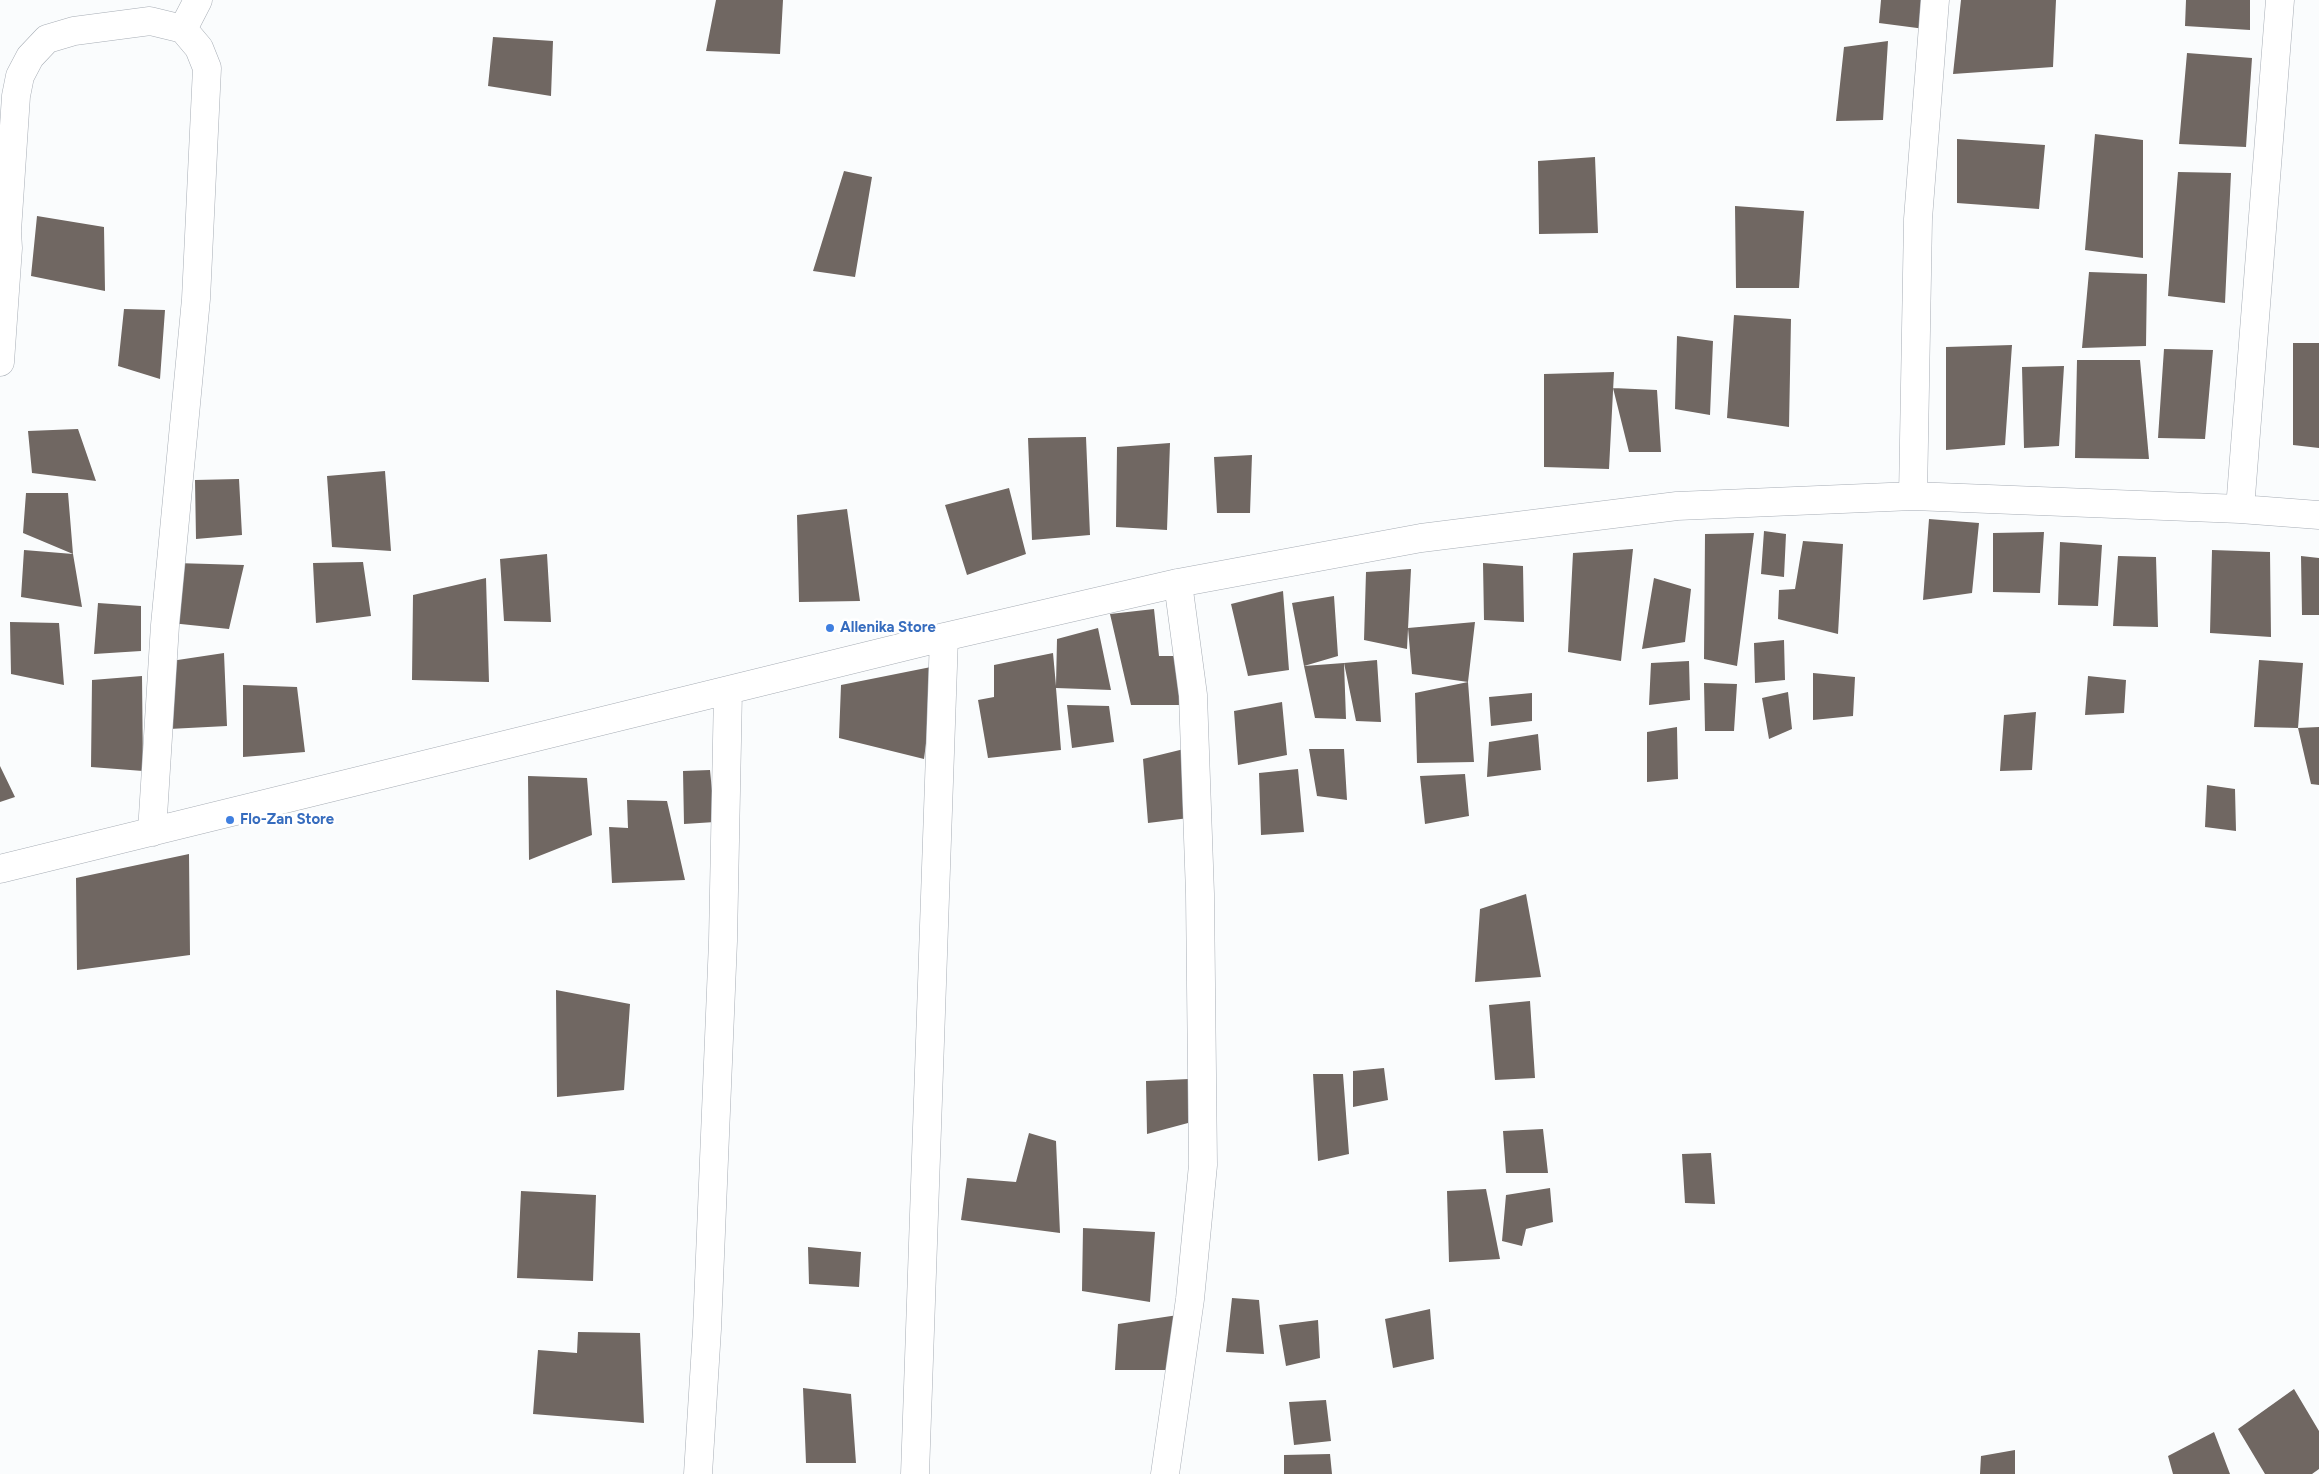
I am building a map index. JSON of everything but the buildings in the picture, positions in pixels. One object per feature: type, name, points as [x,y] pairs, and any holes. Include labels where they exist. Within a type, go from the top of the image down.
[{"type":"street","points":[[183,29],[198,0]]},
{"type":"street","points":[[1913,496],[1918,219],[1935,0]]},
{"type":"street","points":[[2240,509],[2280,0]]},
{"type":"street","points":[[0,362],[8,248],[4,231],[16,96],[20,76],[30,57],[46,39],[74,31],[150,21],[183,29],[199,48],[207,68],[196,299],[166,625],[152,832]]},
{"type":"street","points":[[0,869],[944,637],[1178,583],[1421,538],[1668,507],[1913,496],[2240,509],[2319,515]]},
{"type":"street","points":[[1165,1474],[1190,1299],[1203,1165],[1200,894],[1193,695],[1178,583]]},
{"type":"street","points":[[915,1474],[944,637]]},
{"type":"street","points":[[698,1474],[707,1329],[722,941],[728,691]]},
{"type":"place","name":"Allenika Store","points":[[830,628]]},
{"type":"place","name":"Flo-Zan Store","points":[[230,820]]}]
